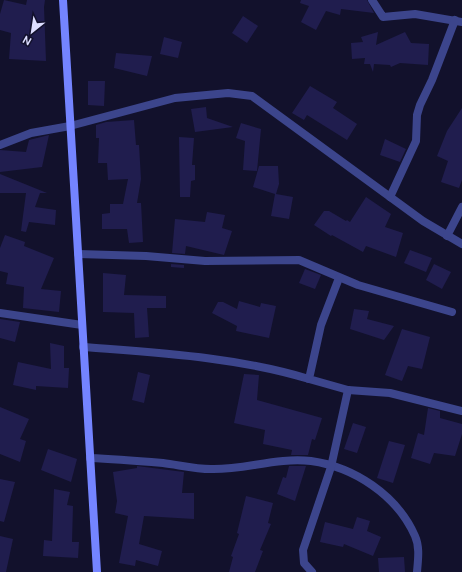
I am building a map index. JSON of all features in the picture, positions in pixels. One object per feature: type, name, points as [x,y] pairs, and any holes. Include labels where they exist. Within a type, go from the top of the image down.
[{"type":"street","points":[[63,0],[97,572]]},
{"type":"street","points":[[372,0],[383,17],[415,14],[459,21],[420,105],[417,116],[416,141],[390,197]]},
{"type":"street","points":[[0,145],[31,133],[70,126],[175,98],[228,93],[252,96],[423,221],[462,244]]},
{"type":"street","points":[[447,236],[462,207]]},
{"type":"street","points":[[78,254],[146,256],[205,261],[299,260],[339,278],[452,312]]},
{"type":"street","points":[[309,379],[321,325],[339,278]]},
{"type":"street","points":[[0,313],[82,325]]},
{"type":"street","points":[[84,347],[166,353],[233,362],[309,379],[348,390],[390,392],[462,411]]},
{"type":"street","points":[[312,572],[304,563],[302,550],[331,467],[348,390]]},
{"type":"street","points":[[90,458],[146,461],[213,469],[271,462],[310,461],[349,472],[384,493],[395,506],[415,536],[418,549],[417,572]]},
{"type":"building","points":[[4,0],[26,5],[27,0],[45,0],[46,61],[9,59],[11,33],[0,30],[0,14]]},
{"type":"building","points":[[301,0],[367,0],[374,13],[341,9],[340,15],[326,11],[316,30],[301,22],[309,6],[300,3]]},
{"type":"building","points":[[243,16],[258,26],[247,43],[232,33]]},
{"type":"building","points":[[378,32],[376,45],[405,32],[411,43],[429,44],[428,65],[400,63],[391,67],[390,65],[374,64],[373,72],[370,64],[364,64],[365,58],[352,59],[351,43],[363,42],[361,37]]},
{"type":"building","points":[[164,37],[182,42],[178,58],[160,54]]},
{"type":"building","points":[[116,53],[152,56],[147,76],[114,68]]},
{"type":"building","points":[[88,81],[105,81],[104,106],[88,105]]},
{"type":"building","points":[[310,86],[337,102],[333,108],[357,124],[347,140],[307,115],[304,120],[292,113]]},
{"type":"building","points":[[206,107],[207,118],[233,127],[195,132],[191,109]]},
{"type":"building","points":[[462,108],[462,180],[459,188],[441,182],[448,161],[437,156],[447,131]]},
{"type":"building","points":[[134,120],[136,145],[139,145],[141,179],[137,203],[141,203],[143,242],[129,243],[127,229],[102,229],[102,214],[110,213],[110,204],[123,204],[128,179],[108,180],[107,163],[98,163],[99,138],[96,138],[96,125],[106,122]]},
{"type":"building","points":[[241,123],[261,129],[257,171],[243,170],[245,141],[236,138]]},
{"type":"building","points":[[49,135],[42,167],[0,172],[0,150],[26,152],[29,140]]},
{"type":"building","points":[[179,137],[194,138],[192,165],[195,165],[195,180],[191,181],[190,197],[180,197]]},
{"type":"building","points":[[385,139],[406,149],[400,162],[380,155]]},
{"type":"building","points":[[259,166],[278,166],[279,184],[276,194],[293,197],[289,219],[271,216],[275,194],[253,187]]},
{"type":"building","points":[[0,174],[47,193],[40,193],[35,207],[56,210],[55,225],[29,222],[26,232],[21,231],[26,193],[0,193]]},
{"type":"building","points":[[366,197],[391,214],[385,227],[403,233],[396,257],[366,246],[363,252],[332,235],[331,236],[314,225],[324,211],[329,211],[350,222]]},
{"type":"building","points":[[207,212],[225,215],[222,228],[232,231],[224,255],[186,246],[185,254],[172,253],[175,219],[205,222]]},
{"type":"building","points":[[5,235],[25,242],[24,246],[54,258],[41,289],[61,291],[59,312],[23,308],[24,287],[6,284],[8,273],[0,271],[0,248]]},
{"type":"building","points":[[410,250],[432,258],[426,272],[404,263]]},
{"type":"building","points":[[171,264],[184,265],[184,268],[171,267]]},
{"type":"building","points":[[434,264],[451,272],[442,289],[426,280]]},
{"type":"building","points":[[305,269],[321,275],[315,289],[299,283]]},
{"type":"building","points":[[103,273],[126,275],[124,295],[166,296],[166,308],[147,308],[149,337],[135,338],[134,313],[103,312]]},
{"type":"building","points":[[239,301],[260,307],[261,303],[276,306],[269,338],[236,331],[237,326],[212,313],[218,302],[223,302],[237,309]]},
{"type":"building","points":[[354,309],[369,311],[367,319],[394,326],[384,340],[350,329]]},
{"type":"building","points":[[0,319],[20,322],[15,342],[0,338]]},
{"type":"building","points":[[402,329],[430,337],[422,369],[408,366],[402,381],[385,375]]},
{"type":"building","points":[[50,343],[64,346],[64,368],[69,368],[68,388],[36,386],[36,390],[13,385],[18,362],[51,369]]},
{"type":"building","points":[[138,372],[150,375],[144,403],[132,400]]},
{"type":"building","points":[[244,374],[259,375],[257,400],[322,418],[315,440],[312,439],[308,455],[291,455],[292,450],[263,444],[265,430],[234,423]]},
{"type":"building","points":[[0,407],[29,419],[20,439],[26,441],[20,462],[0,454]]},
{"type":"building","points":[[428,408],[440,411],[440,418],[462,424],[462,434],[455,456],[434,453],[430,464],[411,458],[418,433],[424,435]]},
{"type":"building","points":[[353,423],[366,427],[357,453],[344,449]]},
{"type":"building","points":[[389,441],[405,445],[393,483],[377,478]]},
{"type":"building","points":[[48,449],[77,459],[71,482],[41,470]]},
{"type":"building","points":[[137,466],[184,472],[182,493],[194,493],[194,519],[144,516],[139,544],[162,551],[158,566],[136,560],[135,566],[119,563],[128,516],[115,513],[117,501],[113,472],[137,468]]},
{"type":"building","points":[[289,466],[306,466],[295,501],[277,494],[283,477],[286,478]]},
{"type":"building","points":[[0,479],[15,482],[4,522],[0,521]]},
{"type":"building","points":[[54,489],[70,492],[67,505],[73,506],[72,542],[79,542],[78,558],[43,556],[44,540],[52,541]]},
{"type":"building","points":[[246,496],[273,503],[268,523],[271,524],[260,550],[263,551],[255,572],[229,572],[233,557],[231,556],[239,534],[237,533]]},
{"type":"building","points":[[357,517],[370,521],[367,531],[381,537],[373,556],[344,544],[343,547],[320,542],[325,522],[353,529]]},
{"type":"building","points":[[0,536],[13,539],[6,572],[0,572]]},
{"type":"building","points":[[404,557],[405,572],[379,572],[378,558]]}]
